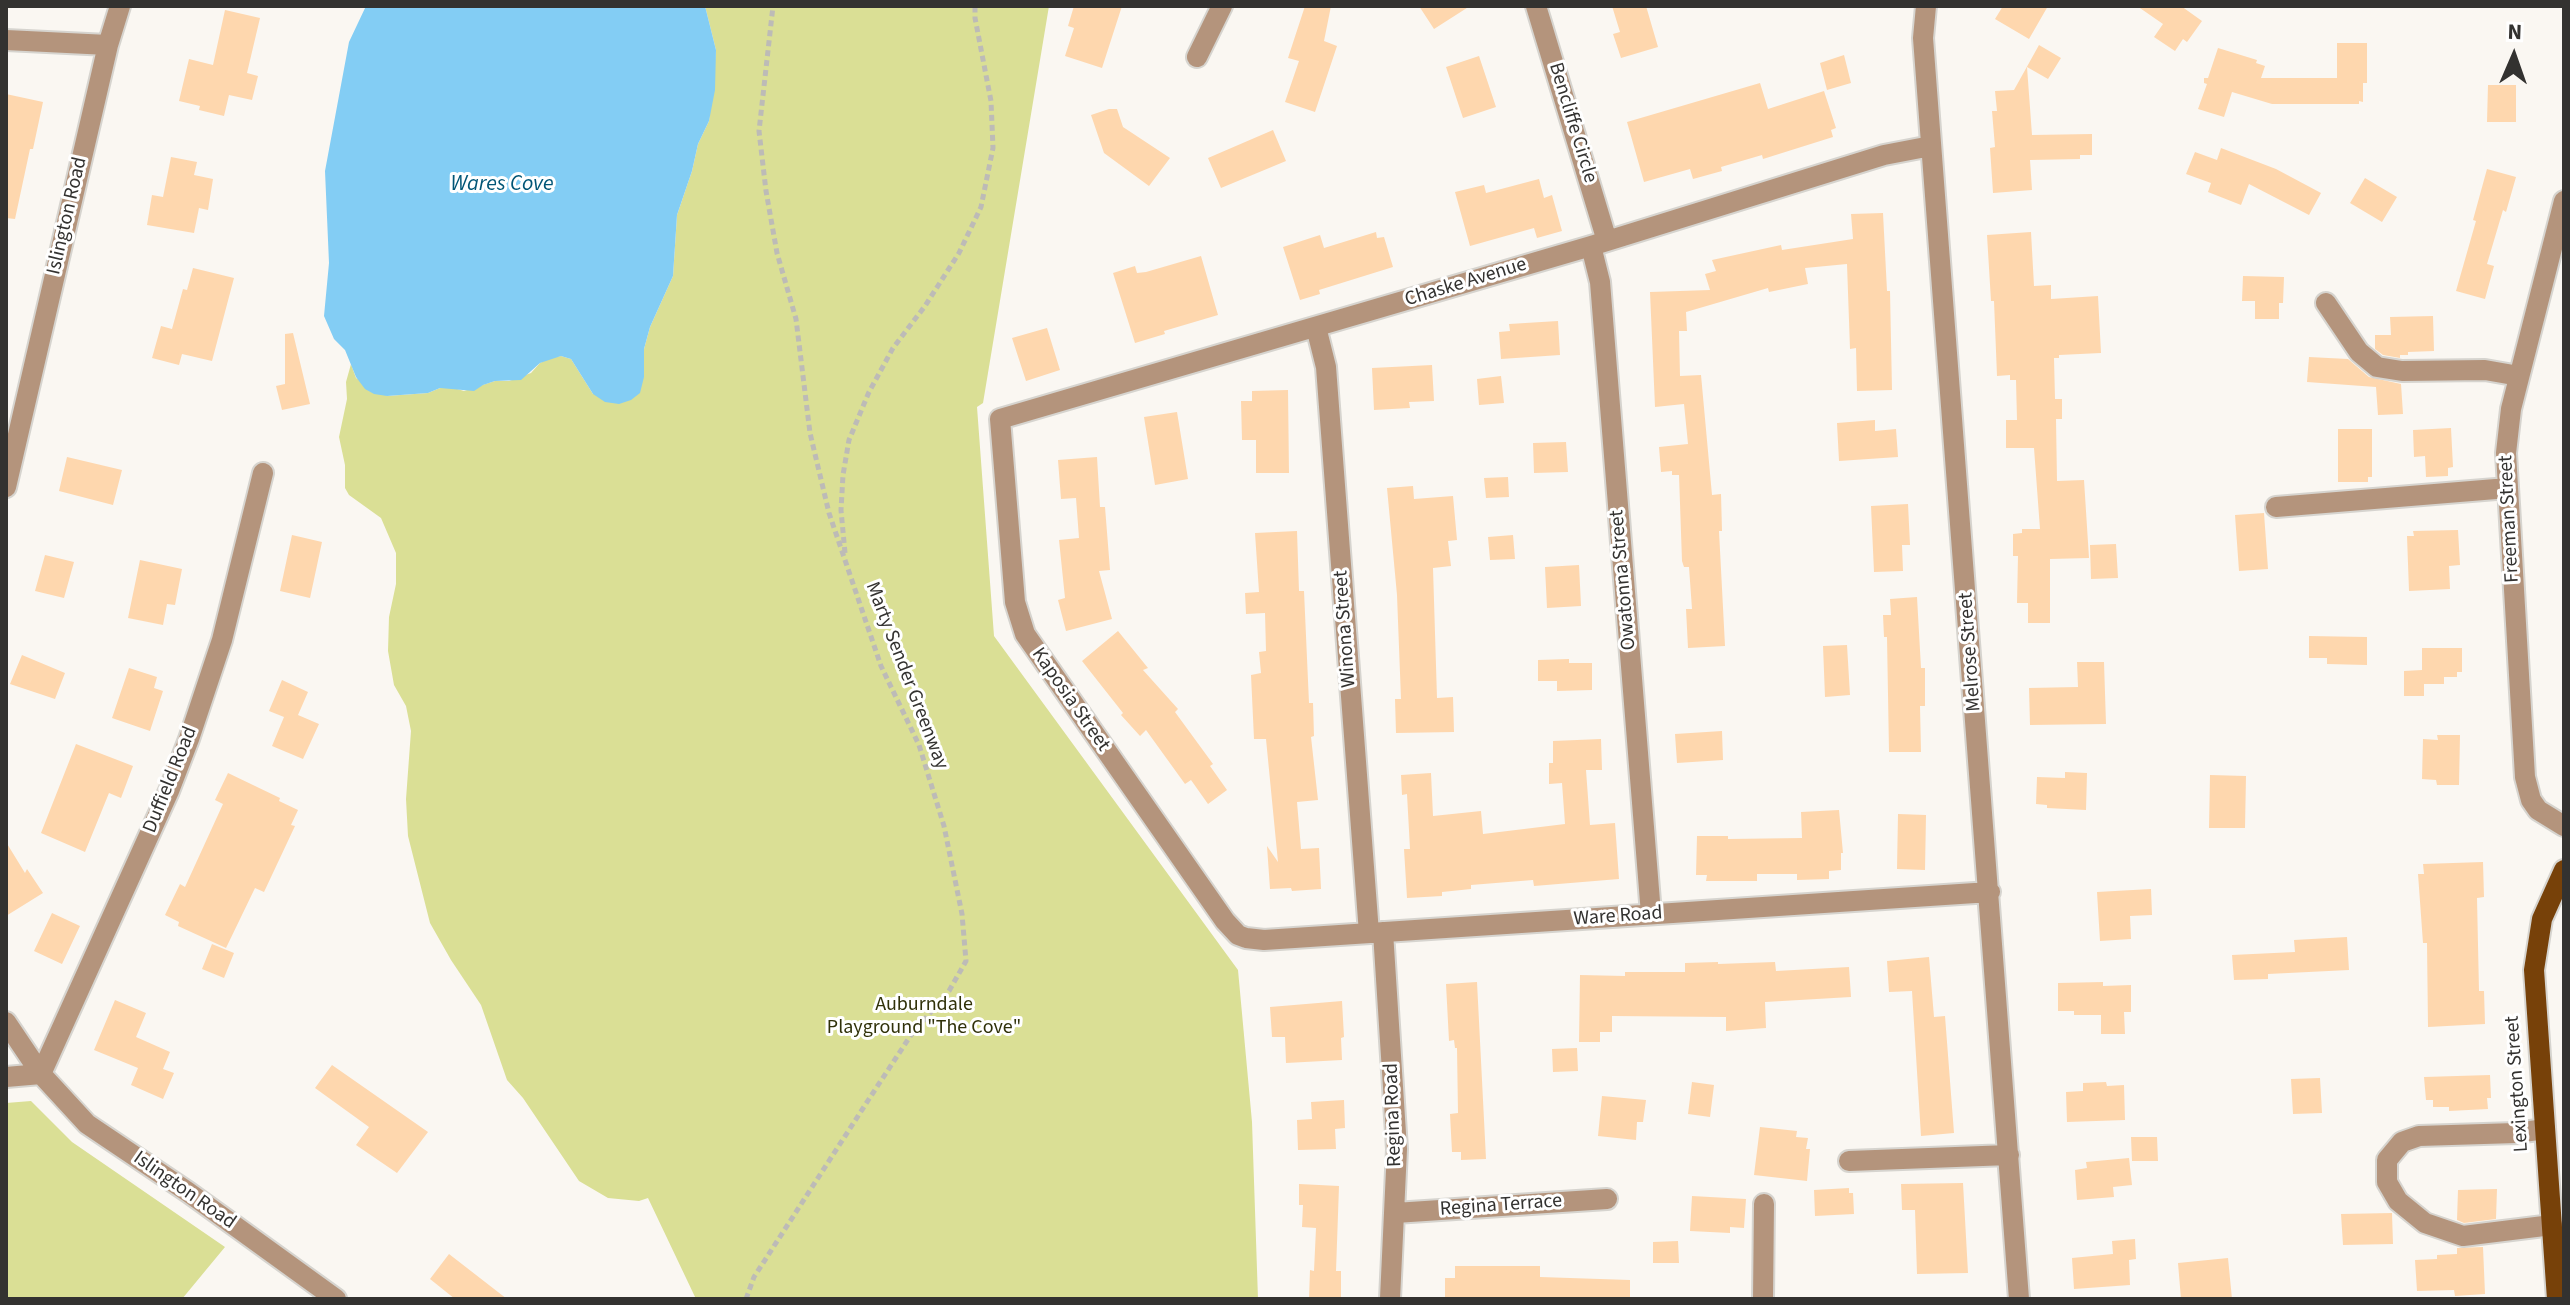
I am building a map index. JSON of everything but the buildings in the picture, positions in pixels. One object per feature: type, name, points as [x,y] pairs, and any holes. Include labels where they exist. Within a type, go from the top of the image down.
[{"type":"main road","name":"Lexington Street","points":[[2557,1299],[2535,953],[2542,919],[2564,870]]},
{"type":"street","name":"Islington Road","points":[[6,487],[108,45],[120,6]]},
{"type":"street","points":[[1197,57],[1222,6]]},
{"type":"street","name":"Bencliffe Circle","points":[[1536,6],[1599,243]]},
{"type":"street","name":"Melrose Street","points":[[1926,6],[1923,38],[2019,1299]]},
{"type":"street","points":[[6,40],[108,45]]},
{"type":"street","name":"Chaske Avenue","points":[[1000,419],[1599,243],[1884,155],[1931,146]]},
{"type":"street","name":"Freeman Street","points":[[2564,201],[2507,431],[2525,777],[2531,800],[2538,810],[2564,826]]},
{"type":"street","name":"Owatonna Street","points":[[1599,243],[1651,914]]},
{"type":"street","points":[[2326,303],[2359,352],[2377,367],[2402,371],[2485,370],[2519,376]]},
{"type":"street","name":"Winona Street","points":[[1316,327],[1326,367],[1376,932]]},
{"type":"street","name":"Kaposia Street","points":[[1000,419],[1015,602],[1025,634],[1225,921],[1238,935],[1246,938]]},
{"type":"street","name":"Duffield Road","points":[[41,1074],[169,791],[189,739],[222,640],[263,473]]},
{"type":"street","points":[[2276,507],[2508,488]]},
{"type":"street","name":"Ware Road","points":[[1246,938],[1264,940],[1990,892]]},
{"type":"street","name":"Regina Road","points":[[1376,932],[1395,1093],[1395,1213],[1390,1299]]},
{"type":"street","name":"Islington Road","points":[[6,1022],[41,1074],[87,1124],[188,1192],[336,1299]]},
{"type":"street","points":[[6,1077],[41,1074]]},
{"type":"street","points":[[2545,1129],[2419,1136],[2402,1142],[2387,1160],[2387,1182],[2398,1201],[2425,1223],[2463,1236],[2552,1225]]},
{"type":"street","points":[[1849,1161],[2009,1155]]},
{"type":"street","name":"Regina Terrace","points":[[1395,1213],[1607,1199]]},
{"type":"street","points":[[1763,1299],[1764,1204]]},
{"type":"path","name":"Marty Sender Greenway","points":[[746,1299],[754,1277],[869,1099],[911,1035],[949,991],[966,961],[962,914],[944,826],[919,745],[881,666],[846,564],[829,513],[810,433],[796,319],[777,253],[759,131],[773,6]]},
{"type":"path","points":[[846,564],[841,510],[849,440],[869,392],[893,348],[959,253],[981,207],[993,148],[991,101],[975,6]]},
{"type":"green space","name":"Auburndale Playground \"The Cove\"","points":[[705,6],[1049,6],[983,403],[977,407],[994,636],[1238,970],[1252,1122],[1258,1299],[696,1299],[648,1198],[639,1201],[608,1198],[579,1181],[523,1098],[507,1080],[481,1005],[430,923],[408,836],[406,799],[411,731],[406,706],[394,685],[388,651],[389,617],[396,584],[396,553],[381,518],[349,495],[345,488],[345,465],[339,437],[351,364],[356,378],[387,396],[428,393],[440,388],[464,391],[495,381],[509,381],[531,373],[550,358],[561,356],[571,359],[593,394],[644,377],[644,349],[650,327],[673,276],[677,215],[698,144],[709,121],[716,50]]},
{"type":"green space","points":[[31,1101],[72,1142],[225,1247],[182,1299],[6,1299],[6,1103]]},
{"type":"water","name":"Wares Cove","points":[[366,6],[705,6],[716,50],[715,90],[709,121],[698,144],[677,215],[673,276],[650,327],[644,349],[644,377],[640,393],[631,400],[619,404],[605,402],[593,394],[571,359],[561,356],[540,363],[521,380],[495,381],[474,391],[440,388],[428,393],[387,396],[365,389],[356,377],[345,350],[334,339],[324,316],[329,263],[325,171],[349,42]]}]
